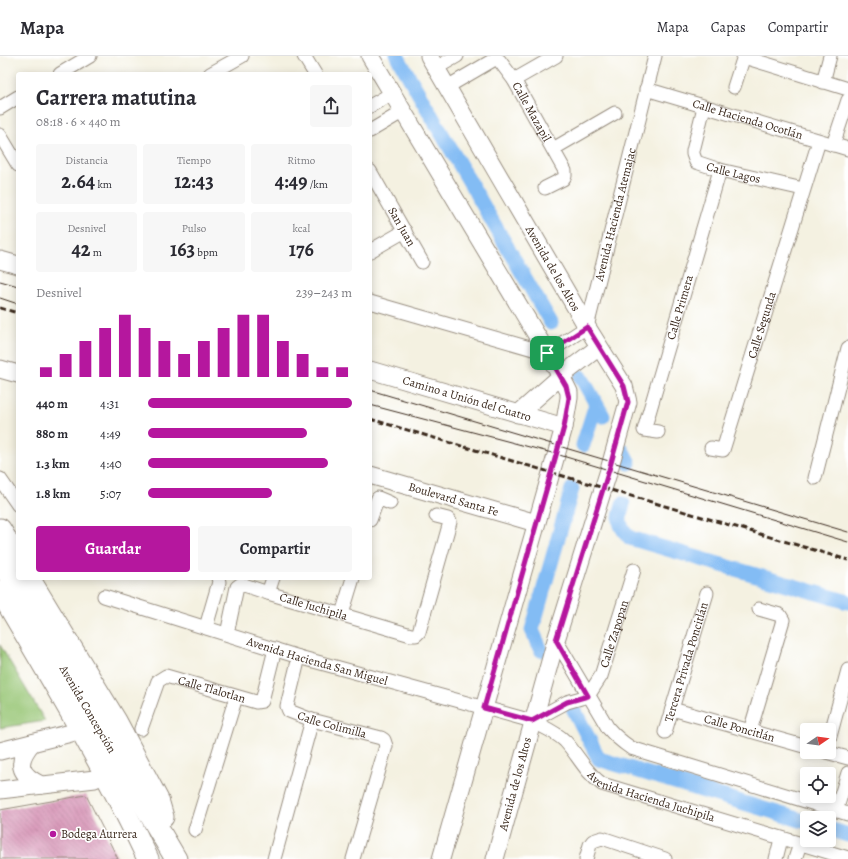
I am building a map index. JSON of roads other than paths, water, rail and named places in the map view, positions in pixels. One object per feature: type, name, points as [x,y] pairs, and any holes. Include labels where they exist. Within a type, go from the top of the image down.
[{"type":"main road","points":[[0,529],[16,556]]},
{"type":"main road","name":"Avenida Concepción","points":[[0,560],[174,855]]},
{"type":"main road","points":[[31,580],[116,721],[158,800],[174,855]]},
{"type":"main road","name":"Avenida Concepción","points":[[0,591],[100,765],[128,816],[148,859]]},
{"type":"main road","points":[[0,619],[71,733],[117,819],[148,859]]},
{"type":"street","points":[[63,72],[90,56]]},
{"type":"street","points":[[214,72],[242,56]]},
{"type":"street","points":[[304,56],[314,72]]},
{"type":"street","points":[[370,56],[391,94],[561,376],[569,392],[564,427],[441,859]]},
{"type":"street","points":[[432,62],[457,56]]},
{"type":"street","points":[[514,80],[556,56]]},
{"type":"street","name":"Avenida Hacienda Atemajac","points":[[587,327],[655,56]]},
{"type":"street","points":[[734,87],[744,56],[848,89]]},
{"type":"street","points":[[823,82],[830,56]]},
{"type":"street","name":"Calle Mazapil","points":[[447,87],[497,58],[499,60],[514,80],[565,171],[565,176],[562,179],[545,188]]},
{"type":"street","name":"Avenida de los Altos","points":[[432,62],[587,327],[624,386],[628,402],[609,470],[532,721],[495,859]]},
{"type":"street","name":"Calle Hacienda Ocotlán","points":[[646,90],[848,149]]},
{"type":"street","points":[[372,105],[391,94]]},
{"type":"street","points":[[0,108],[16,98]]},
{"type":"street","points":[[833,145],[848,100]]},
{"type":"street","name":"Calle Lagos","points":[[704,107],[693,154],[696,162],[720,170],[803,189]]},
{"type":"street","points":[[372,130],[402,112]]},
{"type":"street","points":[[553,149],[615,113]]},
{"type":"street","points":[[0,135],[16,162]]},
{"type":"street","points":[[803,189],[819,140]]},
{"type":"street","name":"Calle Primera","points":[[658,432],[644,430],[720,170]]},
{"type":"street","name":"San Juan","points":[[372,174],[422,262]]},
{"type":"street","name":"Calle Segunda","points":[[711,448],[723,450],[803,189]]},
{"type":"street","points":[[372,250],[405,231]]},
{"type":"street","points":[[0,260],[16,264]]},
{"type":"street","points":[[372,303],[547,353],[587,327]]},
{"type":"street","points":[[518,414],[561,376],[599,347]]},
{"type":"street","points":[[815,478],[848,348]]},
{"type":"street","points":[[0,369],[16,373]]},
{"type":"street","name":"Camino a Unión del Cuatro","points":[[372,371],[564,427]]},
{"type":"street","name":"Boulevard Santa Fe","points":[[372,476],[536,523]]},
{"type":"street","points":[[0,479],[16,502]]},
{"type":"street","points":[[372,514],[378,498],[390,503]]},
{"type":"street","name":"Calle Juchipila","points":[[227,634],[238,585],[243,584],[268,593],[411,635],[416,635],[419,632],[450,522],[448,519],[436,516]]},
{"type":"street","name":"Calle Zapopan","points":[[588,696],[601,676],[634,570]]},
{"type":"street","points":[[206,627],[220,582],[219,580]]},
{"type":"street","points":[[268,593],[272,580]]},
{"type":"street","points":[[342,614],[352,580]]},
{"type":"street","name":"Tercera Privada Poncitlán","points":[[665,732],[707,593]]},
{"type":"street","name":"Avenida Hacienda San Miguel","points":[[104,596],[299,657],[532,721]]},
{"type":"street","points":[[750,731],[783,620],[780,615],[759,609]]},
{"type":"street","points":[[556,640],[588,696],[614,736],[631,748],[842,812],[848,773]]},
{"type":"street","name":"Calle Tlalotlan","points":[[141,728],[158,681],[163,677],[169,676],[236,697],[261,702],[264,700],[275,649]]},
{"type":"street","name":"Calle Colimilla","points":[[299,657],[287,707],[290,712],[312,720],[384,740],[386,746],[353,859]]},
{"type":"street","points":[[834,723],[848,670]]},
{"type":"street","points":[[532,721],[567,702],[588,696]]},
{"type":"street","points":[[195,830],[236,697]]},
{"type":"street","name":"Calle Poncitlán","points":[[672,709],[800,745]]},
{"type":"street","points":[[274,859],[312,720]]},
{"type":"street","name":"Avenida Hacienda Juchipila","points":[[532,721],[565,741],[588,772],[602,784],[800,844]]},
{"type":"street","points":[[0,751],[71,733]]},
{"type":"street","points":[[32,743],[24,752],[22,769],[31,780],[41,785]]},
{"type":"street","points":[[836,755],[848,758]]},
{"type":"street","points":[[0,790],[95,779]]},
{"type":"street","points":[[586,859],[590,845],[593,841],[602,838],[664,859]]},
{"type":"street","points":[[776,859],[780,839]]},
{"type":"street","points":[[795,859],[800,844]]},
{"type":"street","name":"Avenida Hacienda Juchipila","points":[[810,847],[848,858]]},
{"type":"waterway","points":[[397,56],[551,323]]},
{"type":"waterway","points":[[581,377],[603,416]]},
{"type":"waterway","points":[[583,445],[596,404]]},
{"type":"waterway","points":[[622,450],[629,463]]},
{"type":"waterway","points":[[541,650],[532,630],[572,489]]},
{"type":"waterway","points":[[623,504],[620,522],[623,530],[630,538],[848,602]]},
{"type":"waterway","points":[[573,708],[599,759],[800,820]]},
{"type":"waterway","points":[[836,831],[848,835]]},
{"type":"tram line","points":[[0,281],[16,285]]},
{"type":"tram line","points":[[0,298],[16,303]]},
{"type":"tram line","points":[[372,391],[848,532]]},
{"type":"tram line","points":[[372,406],[556,454],[848,542]]},
{"type":"railway","points":[[0,308],[16,312]]},
{"type":"railway","points":[[372,420],[848,560]]},
{"type":"place","name":"Bodega Aurrera","points":[[53,834]]}]
